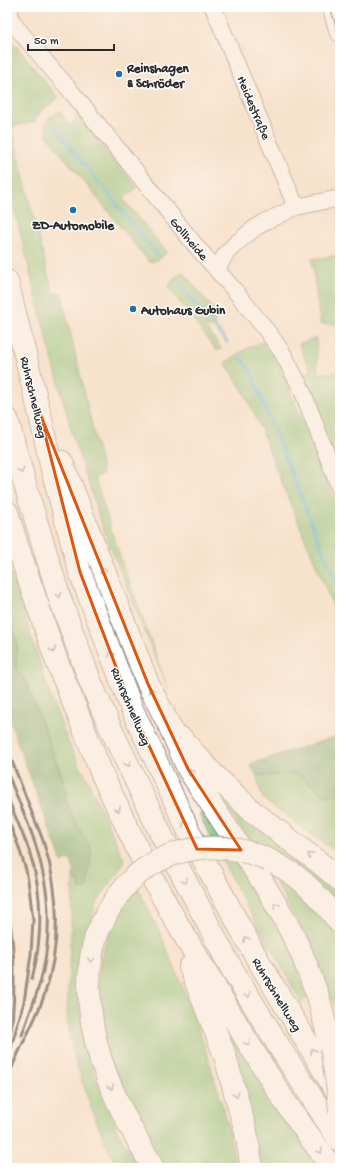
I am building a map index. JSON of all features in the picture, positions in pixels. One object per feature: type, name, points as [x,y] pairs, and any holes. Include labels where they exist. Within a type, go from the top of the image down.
[{"type":"highway","name":"Ruhrschnellweg","points":[[7,281],[52,469],[80,572],[132,709],[192,838],[254,955],[340,1096]]},
{"type":"highway","points":[[39,411],[60,458],[148,684],[169,725],[188,768],[262,882],[284,918],[301,952],[324,1016],[336,1072],[340,1112]]},
{"type":"highway","name":"Ruhrschnellweg","points":[[7,420],[59,596],[90,681],[111,729],[162,836],[229,964],[280,1048],[340,1141]]},
{"type":"highway","points":[[7,512],[57,662],[102,774],[145,865],[178,926],[247,1041],[282,1096],[332,1168]]},
{"type":"highway","points":[[169,725],[213,774],[252,811],[340,880]]},
{"type":"highway","points":[[153,1168],[126,1121],[116,1099],[106,1076],[93,1034],[89,1000],[93,946],[102,923],[111,906],[140,872],[155,862],[190,850],[204,848],[231,848],[257,854],[294,875],[325,904],[339,922]]},
{"type":"highway","points":[[178,926],[191,968],[226,1060],[246,1132],[252,1168]]},
{"type":"main road","points":[[332,7],[340,31]]},
{"type":"street","name":"Gollheide","points":[[11,7],[9,10],[11,19],[16,27],[258,320],[282,352],[302,390],[340,489]]},
{"type":"street","name":"Heidestraße","points":[[213,7],[296,207]]},
{"type":"street","points":[[217,270],[225,255],[241,239],[265,222],[296,207],[340,198]]},
{"type":"highlighted area","points":[[39,411],[148,684],[188,769],[241,850],[197,849],[132,709],[80,572]]},
{"type":"green space","points":[[7,35],[58,97],[54,102],[43,109],[34,122],[11,127],[53,294],[61,292],[103,473],[95,478],[116,545],[168,689],[103,528],[73,437],[7,180]]},
{"type":"green space","points":[[60,111],[70,126],[75,121],[77,113],[137,187],[123,199],[167,252],[158,260],[149,262],[47,136],[45,124],[49,118]]},
{"type":"green space","points":[[340,255],[340,324],[320,324],[312,259]]},
{"type":"green space","points":[[183,272],[219,316],[214,320],[216,325],[213,328],[208,326],[206,329],[217,342],[221,349],[219,350],[216,350],[168,287],[174,278]]},
{"type":"green space","points":[[316,338],[318,374],[340,372],[340,471],[302,375],[311,370],[299,344]]},
{"type":"green space","points":[[265,341],[278,361],[340,513],[340,623],[248,400],[225,363],[249,347]]},
{"type":"green space","points":[[7,561],[51,698],[69,744],[89,783],[125,862],[95,905],[81,965],[79,1003],[87,1055],[117,1130],[139,1168],[117,1168],[91,1108],[70,1040],[67,1014],[73,880],[77,880],[92,850],[82,835],[65,799],[67,790],[26,681],[16,669],[17,640],[10,617],[7,616]]},
{"type":"green space","points":[[7,616],[10,617],[17,640],[16,669],[26,681],[67,790],[65,799],[82,835],[92,850],[87,888],[80,890],[77,880],[73,880],[73,873],[75,872],[70,859],[62,863],[7,714]]},
{"type":"green space","points":[[340,735],[340,794],[328,797],[297,774],[256,776],[250,764]]},
{"type":"green space","points":[[297,774],[327,797],[340,794],[340,855],[263,799],[256,776]]},
{"type":"green space","points":[[223,802],[235,807],[340,889],[340,922],[317,906],[340,940],[340,1025],[320,964],[269,870]]},
{"type":"green space","points":[[203,812],[267,907],[288,943],[307,998],[301,1002],[234,883],[199,814]]},
{"type":"green space","points":[[137,886],[161,935],[197,1022],[226,1117],[236,1168],[162,1168],[124,1097],[103,1044],[97,1000],[100,959],[115,913]]},
{"type":"green space","points":[[221,1012],[321,1168],[261,1168]]},
{"type":"waterway","points":[[53,125],[159,257]]},
{"type":"waterway","points":[[175,279],[227,342]]},
{"type":"waterway","points":[[241,358],[251,372],[340,593]]},
{"type":"tram line","points":[[330,7],[340,39]]},
{"type":"railway","points":[[7,748],[44,844],[56,901],[56,939],[50,977],[44,996],[7,1080]]},
{"type":"railway","points":[[7,772],[39,856],[45,882],[48,907],[47,946],[43,971],[22,1035]]},
{"type":"railway","points":[[7,796],[29,850],[37,882],[40,931],[36,963],[32,979]]},
{"type":"railway","points":[[7,817],[26,870],[33,920],[31,954],[24,1002],[7,1061]]},
{"type":"railway","points":[[7,908],[12,935],[14,962],[14,1000],[11,1031]]},
{"type":"place","name":"Reinshagen & Schröder","points":[[119,74]]},
{"type":"place","name":"ZD-Automobile","points":[[73,210]]},
{"type":"place","name":"Autohaus Gubin","points":[[133,309]]}]
